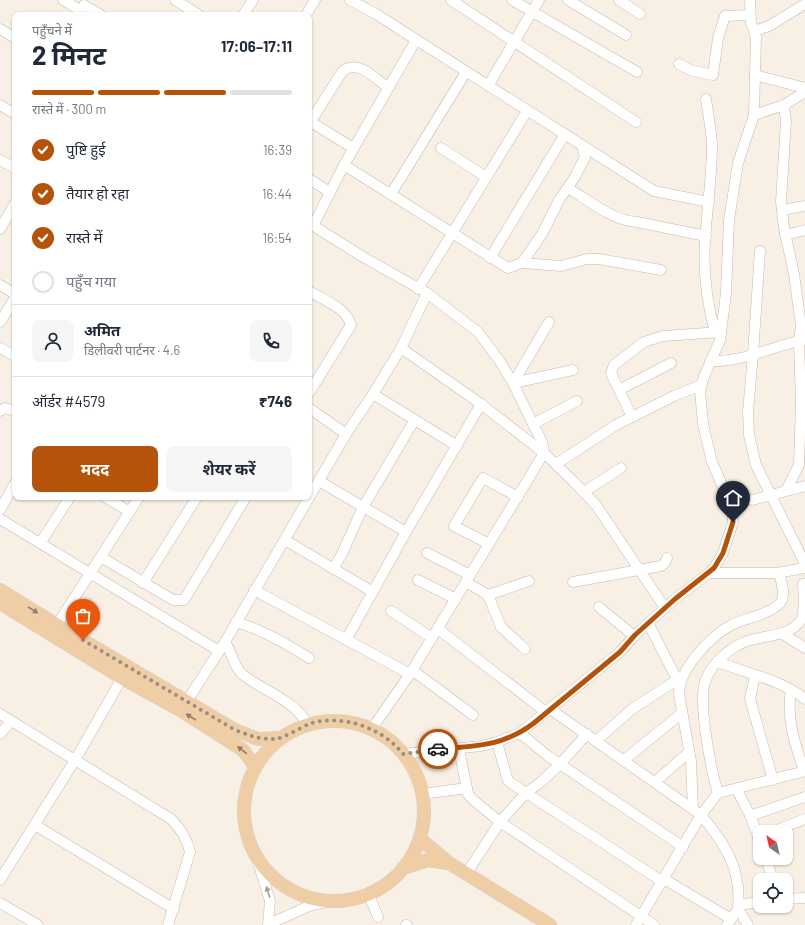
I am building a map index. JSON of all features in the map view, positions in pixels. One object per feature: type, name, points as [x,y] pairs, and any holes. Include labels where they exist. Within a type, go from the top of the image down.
[{"type":"main road","points":[[0,590],[57,626],[235,730],[258,739],[281,738]]},
{"type":"main road","points":[[0,603],[122,678],[182,711],[243,750],[255,766]]},
{"type":"main road","points":[[327,721],[342,721],[356,724],[384,736],[410,762],[419,780],[424,819],[420,839],[409,862],[390,882],[369,895],[351,900],[326,902],[304,897],[290,891],[272,879],[258,862],[250,848],[244,828],[243,802],[247,783],[255,766],[262,756],[281,738],[293,730],[308,725],[327,721]]},
{"type":"main road","points":[[420,839],[449,863],[550,925]]},
{"type":"main road","points":[[403,868],[428,860],[449,863]]},
{"type":"street","points":[[63,0],[94,12]]},
{"type":"street","points":[[175,0],[194,12]]},
{"type":"street","points":[[245,12],[253,0]]},
{"type":"street","points":[[308,12],[315,0]]},
{"type":"street","points":[[350,0],[376,14],[526,111],[654,191],[709,202]]},
{"type":"street","points":[[451,0],[636,122]]},
{"type":"street","points":[[512,0],[638,72]]},
{"type":"street","points":[[488,86],[539,0]]},
{"type":"street","points":[[568,0],[626,35]]},
{"type":"street","points":[[619,0],[640,14]]},
{"type":"street","points":[[718,332],[726,293],[729,220],[738,163],[754,115],[756,37],[750,15],[750,0]]},
{"type":"street","points":[[754,31],[769,26],[805,4]]},
{"type":"street","points":[[679,64],[690,70],[713,75],[718,38],[725,16],[750,15]]},
{"type":"street","points":[[0,29],[12,36]]},
{"type":"street","points":[[312,223],[387,87],[416,40]]},
{"type":"street","points":[[312,120],[342,72],[347,67],[353,66],[361,68],[387,87]]},
{"type":"street","points":[[391,194],[466,72]]},
{"type":"street","points":[[755,75],[805,88]]},
{"type":"street","points":[[754,115],[784,105],[805,92]]},
{"type":"street","points":[[403,754],[497,742],[520,733],[620,652],[648,623],[709,573],[714,568],[723,553],[733,522],[733,515],[732,508],[712,462],[703,424],[700,391],[710,361],[720,340],[707,298],[706,236],[712,143],[706,99]]},
{"type":"street","points":[[0,105],[12,112]]},
{"type":"street","points":[[784,105],[786,121],[782,210],[785,235],[802,305],[803,424],[799,464],[787,489]]},
{"type":"street","points":[[418,289],[526,111]]},
{"type":"street","points":[[312,124],[353,148]]},
{"type":"street","points":[[490,258],[565,134]]},
{"type":"street","points":[[522,263],[542,234],[559,200],[575,177],[585,157],[582,145]]},
{"type":"street","points":[[441,148],[486,177]]},
{"type":"street","points":[[0,160],[12,166]]},
{"type":"street","points":[[344,165],[508,268],[522,263],[561,266],[587,259],[599,259],[661,270]]},
{"type":"street","points":[[312,181],[330,192]]},
{"type":"street","points":[[568,188],[612,215],[626,221],[706,236]]},
{"type":"street","points":[[782,210],[805,206]]},
{"type":"street","points":[[1,225],[12,208]]},
{"type":"street","points":[[312,226],[427,293],[478,332],[499,360],[513,383],[542,442],[544,453],[438,629],[411,672],[371,730]]},
{"type":"street","points":[[785,235],[805,230]]},
{"type":"street","points":[[709,573],[780,572],[803,567],[756,465],[749,436],[749,356],[760,251]]},
{"type":"street","points":[[0,285],[12,292]]},
{"type":"street","points":[[406,532],[363,507],[315,482],[374,394],[400,348],[427,293]]},
{"type":"street","points":[[312,296],[342,311],[349,318],[351,325],[312,388]]},
{"type":"street","points":[[0,322],[12,303]]},
{"type":"street","points":[[513,383],[549,322]]},
{"type":"street","points":[[632,417],[611,373],[614,365],[644,342],[663,336],[718,332]]},
{"type":"street","points":[[710,361],[723,361],[749,356],[802,340]]},
{"type":"street","points":[[0,348],[12,354]]},
{"type":"street","points":[[400,348],[481,404],[556,464],[596,505],[665,608]]},
{"type":"street","points":[[619,390],[671,363]]},
{"type":"street","points":[[513,383],[573,370]]},
{"type":"street","points":[[556,464],[616,425],[674,396],[702,385]]},
{"type":"street","points":[[374,394],[414,421],[457,446]]},
{"type":"street","points":[[533,424],[577,401]]},
{"type":"street","points":[[346,640],[406,532],[481,404]]},
{"type":"street","points":[[312,410],[346,434]]},
{"type":"street","points":[[333,569],[342,554],[363,507],[414,421]]},
{"type":"street","points":[[584,492],[621,468]]},
{"type":"street","points":[[489,544],[454,526],[483,478],[518,497]]},
{"type":"street","points":[[752,500],[787,489],[805,486]]},
{"type":"street","points":[[0,510],[12,488]]},
{"type":"street","points":[[40,542],[68,500]]},
{"type":"street","points":[[110,500],[130,512]]},
{"type":"street","points":[[57,626],[137,500]]},
{"type":"street","points":[[143,583],[195,500]]},
{"type":"street","points":[[101,557],[173,600],[184,600],[244,500]]},
{"type":"street","points":[[187,701],[225,642],[254,590],[285,540],[306,500]]},
{"type":"street","points":[[0,519],[219,651]]},
{"type":"street","points":[[285,540],[372,592]]},
{"type":"street","points":[[427,553],[468,579],[488,595],[501,627],[525,649]]},
{"type":"street","points":[[573,582],[661,566],[665,563],[667,558]]},
{"type":"street","points":[[596,741],[632,709],[678,681],[695,657],[713,638],[730,626],[767,612],[778,605],[782,599],[783,586],[780,572]]},
{"type":"street","points":[[418,580],[456,599]]},
{"type":"street","points":[[488,595],[529,581]]},
{"type":"street","points":[[716,796],[704,709],[704,684],[709,671],[733,647],[750,640],[781,633],[795,626],[801,620],[805,610],[803,584],[805,584]]},
{"type":"street","points":[[254,590],[346,640],[411,672],[473,715]]},
{"type":"street","points":[[599,607],[634,636]]},
{"type":"street","points":[[391,611],[432,638]]},
{"type":"street","points":[[236,622],[256,628],[280,640],[308,658]]},
{"type":"street","points":[[648,623],[678,681],[699,811]]},
{"type":"street","points":[[438,629],[548,710],[699,811],[713,830],[734,864],[740,894],[738,907],[729,922],[508,781],[505,777],[497,742]]},
{"type":"street","points":[[781,633],[805,648]]},
{"type":"street","points":[[225,642],[235,664],[242,674],[294,708],[308,725]]},
{"type":"street","points":[[718,662],[791,690],[805,699]]},
{"type":"street","points":[[755,676],[750,699],[773,780]]},
{"type":"street","points":[[0,880],[75,760],[122,678]]},
{"type":"street","points":[[639,921],[684,846],[699,811],[716,796],[805,771],[788,706],[791,690]]},
{"type":"street","points":[[624,760],[682,713]]},
{"type":"street","points":[[0,714],[171,819],[180,828],[188,840],[190,852],[168,925]]},
{"type":"street","points":[[0,734],[11,721]]},
{"type":"street","points":[[520,733],[560,764],[684,846]]},
{"type":"street","points":[[466,874],[500,822],[526,793],[541,782],[560,764],[586,734]]},
{"type":"street","points":[[459,748],[467,788],[472,799],[500,822],[639,921],[654,925]]},
{"type":"street","points":[[655,782],[689,752]]},
{"type":"street","points":[[422,794],[467,788]]},
{"type":"street","points":[[737,790],[754,825]]},
{"type":"street","points":[[750,816],[805,798]]},
{"type":"street","points":[[790,825],[805,819]]},
{"type":"street","points":[[35,824],[174,909]]},
{"type":"street","points":[[258,862],[270,902],[269,924],[309,906],[326,902]]},
{"type":"street","points":[[369,895],[378,917]]},
{"type":"street","points":[[793,899],[805,898]]},
{"type":"street","points":[[0,904],[38,925]]},
{"type":"street","points":[[738,907],[753,904]]},
{"type":"street","points":[[738,907],[748,925]]},
{"type":"way so far","points":[[83,640],[235,730],[258,739],[281,738],[293,730],[311,724],[327,721],[342,721],[356,724],[384,736],[403,754],[438,749]]},
{"type":"route","points":[[438,749],[464,748],[497,742],[520,733],[534,723],[550,708],[620,652],[635,635],[675,599],[714,568],[723,553],[733,522]]}]
